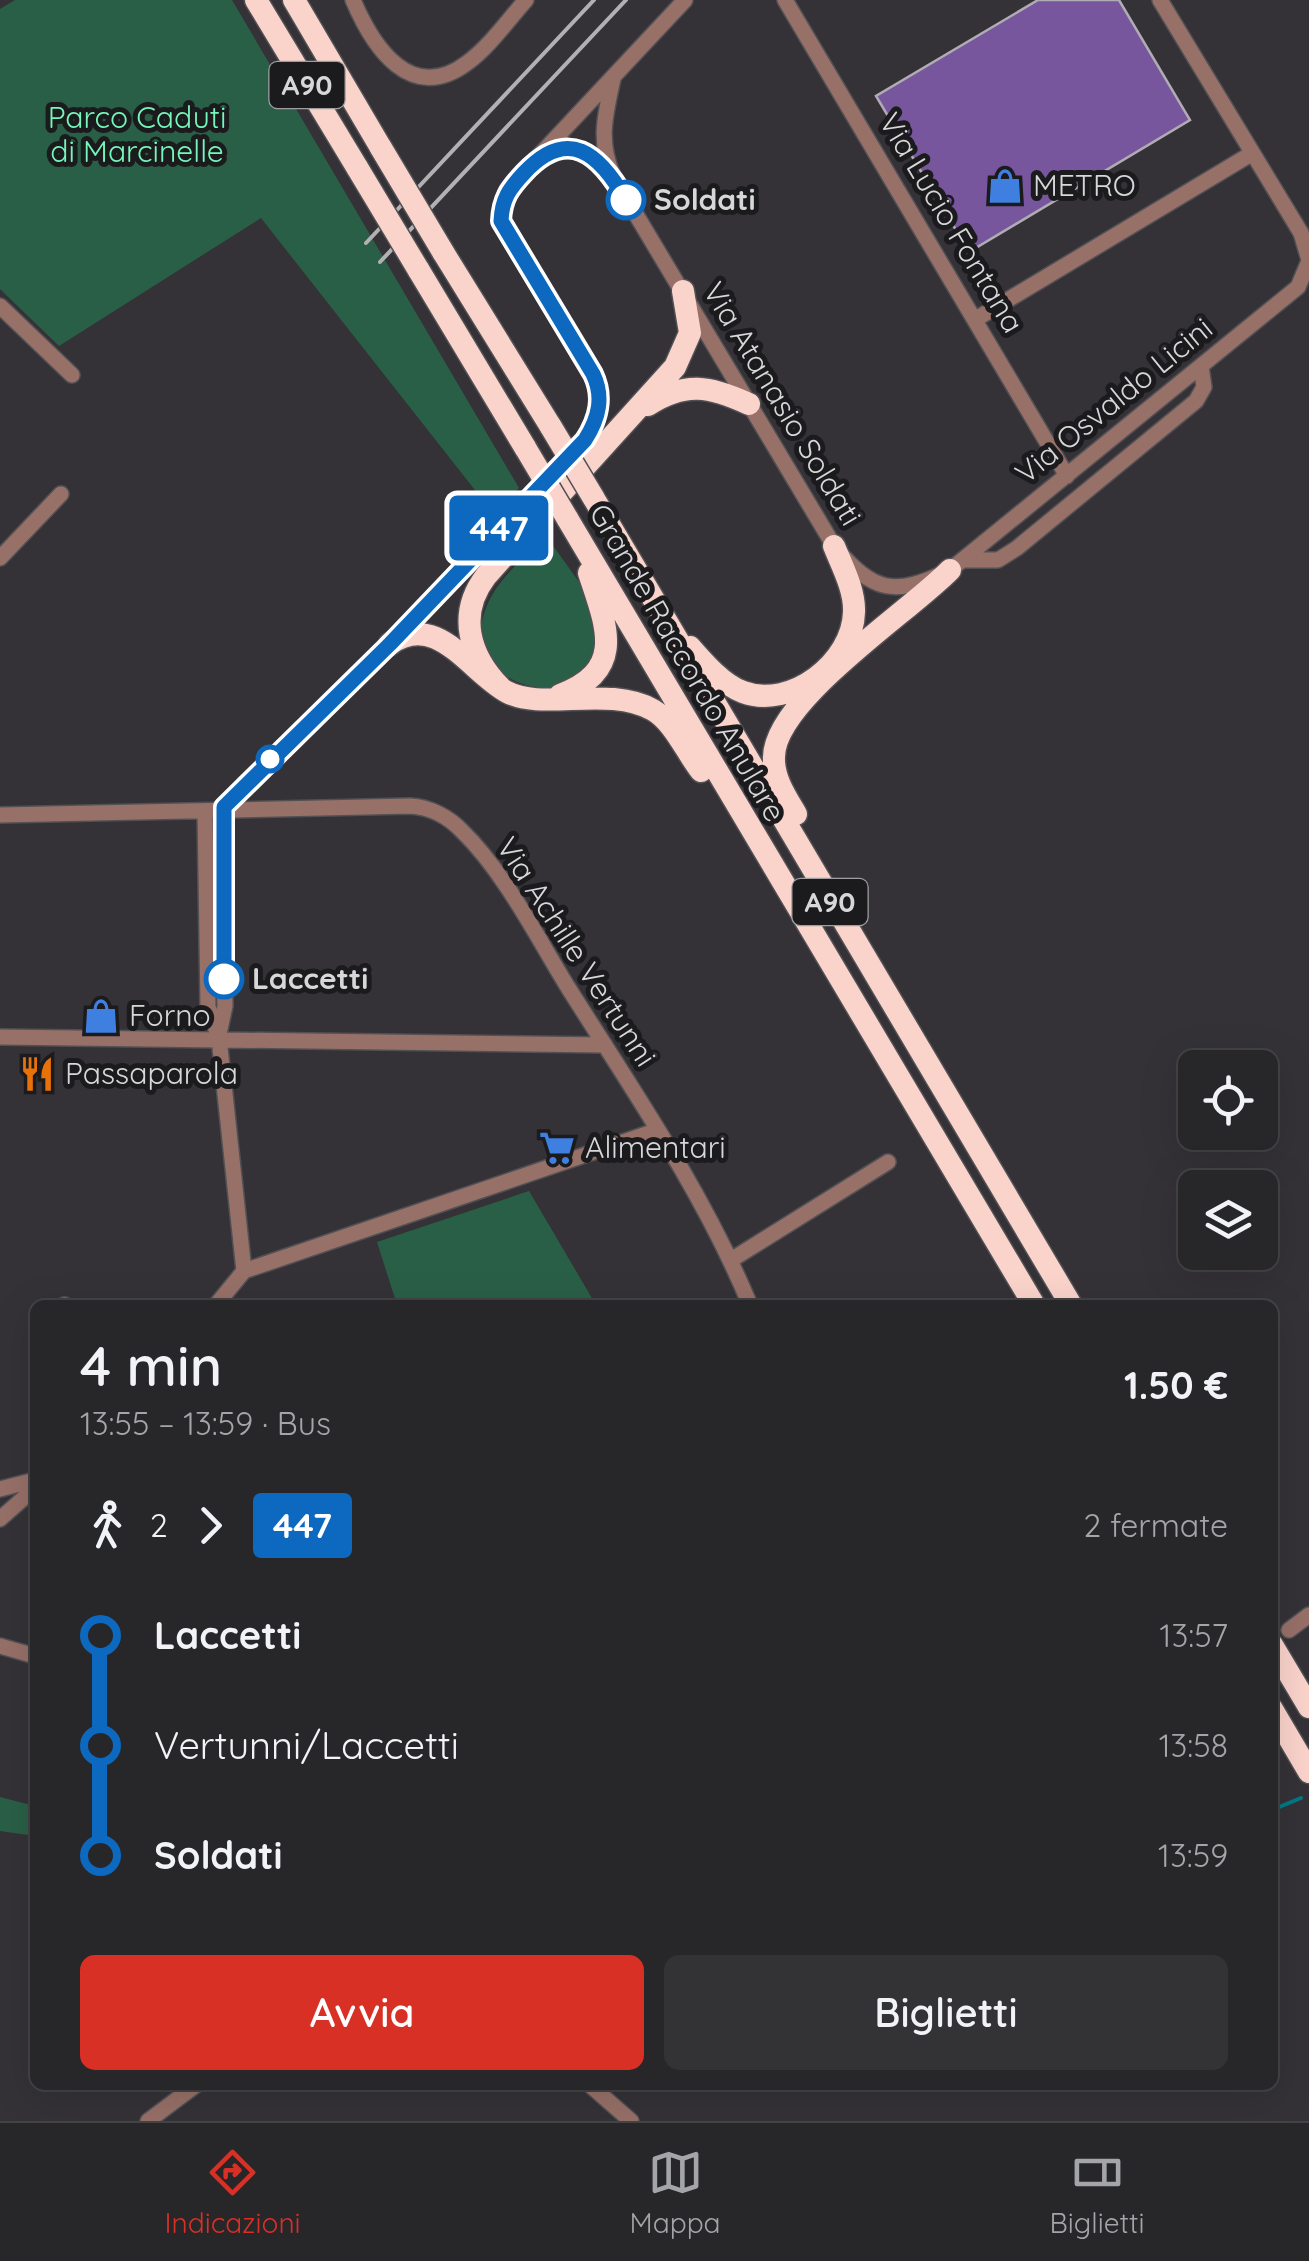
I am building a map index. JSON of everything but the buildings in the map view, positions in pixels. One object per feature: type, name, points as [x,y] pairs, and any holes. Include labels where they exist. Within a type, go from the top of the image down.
[{"type":"highway","name":"Grande Raccordo Anulare","points":[[256,0],[1031,1300]]},
{"type":"highway","name":"Grande Raccordo Anulare","points":[[294,0],[1068,1300]]},
{"type":"highway","points":[[500,687],[476,657],[470,638],[469,614],[474,595],[507,552],[637,413],[675,366],[688,342],[690,320],[683,292]]},
{"type":"highway","points":[[637,413],[666,394],[692,386],[718,390],[749,404]]},
{"type":"highway","points":[[552,697],[571,691],[592,676],[608,644],[608,630],[572,526]]},
{"type":"highway","points":[[644,585],[675,630],[732,687],[753,695],[776,695],[796,689],[816,676],[836,659],[848,640],[854,615],[853,596],[834,546]]},
{"type":"highway","points":[[845,927],[775,770],[777,741],[782,727],[806,694],[956,565]]},
{"type":"highway","points":[[390,644],[410,634],[436,636],[516,696],[620,700],[660,714],[772,866]]},
{"type":"highway","points":[[1281,1637],[1309,1707]]},
{"type":"highway","points":[[1278,1719],[1309,1772]]},
{"type":"street","points":[[353,0],[386,58],[406,71],[429,76],[444,75],[466,63],[526,0]]},
{"type":"street","points":[[214,886],[222,810],[244,784],[390,644],[585,440],[597,417],[599,389],[501,221],[508,190],[685,0]]},
{"type":"street","name":"Via Lucio Fontana","points":[[785,0],[1067,476]]},
{"type":"street","points":[[1160,0],[1301,234],[1308,271]]},
{"type":"street","name":"Via Atanasio Soldati","points":[[613,80],[602,128],[602,150],[612,176],[834,546],[865,578],[886,587],[910,587],[956,565]]},
{"type":"street","name":"Via Atanasio Soldati","points":[[542,154],[562,147],[576,148],[612,176]]},
{"type":"street","points":[[976,318],[1252,154]]},
{"type":"street","name":"Via Osvaldo Licini","points":[[956,565],[1298,286],[1308,271]]},
{"type":"street","points":[[0,306],[72,375]]},
{"type":"street","points":[[956,565],[998,560],[1043,526],[1196,401],[1204,387],[1201,366]]},
{"type":"street","points":[[0,558],[61,494]]},
{"type":"street","name":"Via Achille Vertunni","points":[[0,815],[418,806],[445,818],[479,850],[605,1045],[702,1202],[748,1300]]},
{"type":"street","points":[[205,810],[214,886],[216,1007],[244,1272]]},
{"type":"street","points":[[0,1037],[605,1045]]},
{"type":"street","points":[[220,1300],[244,1272],[658,1130]]},
{"type":"street","points":[[731,1260],[888,1162]]},
{"type":"street","points":[[0,1488],[30,1481]]},
{"type":"street","points":[[0,1519],[30,1492]]},
{"type":"street","points":[[1281,1637],[1309,1614]]},
{"type":"street","points":[[0,1646],[30,1655]]},
{"type":"street","points":[[148,2121],[189,2090]]},
{"type":"street","points":[[596,2090],[631,2121]]},
{"type":"green space","name":"Parco Caduti di Marcinelle","points":[[15,0],[232,0],[519,488],[493,513],[261,218],[59,346],[0,289],[0,9]]},
{"type":"green space","points":[[546,535],[592,605],[595,651],[581,674],[559,686],[532,686],[507,677],[489,659],[481,632],[495,590]]},
{"type":"green space","points":[[529,1191],[593,1300],[395,1300],[377,1242]]},
{"type":"green space","points":[[0,1797],[30,1805],[30,1835],[0,1831]]},
{"type":"waterway","points":[[1278,1808],[1301,1798]]},
{"type":"railway","points":[[366,243],[594,0]]},
{"type":"railway","points":[[380,262],[626,0]]},
{"type":"bus line","name":"447","points":[[224,979],[222,810],[244,784],[390,644],[585,440],[597,417],[600,399],[593,374],[501,221],[508,190],[542,154],[562,147],[576,148],[612,176],[626,200]]},
{"type":"place","name":"METRO","points":[[1005,186]]},
{"type":"place","name":"Soldati","points":[[626,200]]},
{"type":"place","name":"Laccetti","points":[[224,979]]},
{"type":"place","name":"Forno","points":[[101,1016]]},
{"type":"place","name":"Passaparola","points":[[37,1074]]},
{"type":"place","name":"Alimentari","points":[[557,1148]]}]
